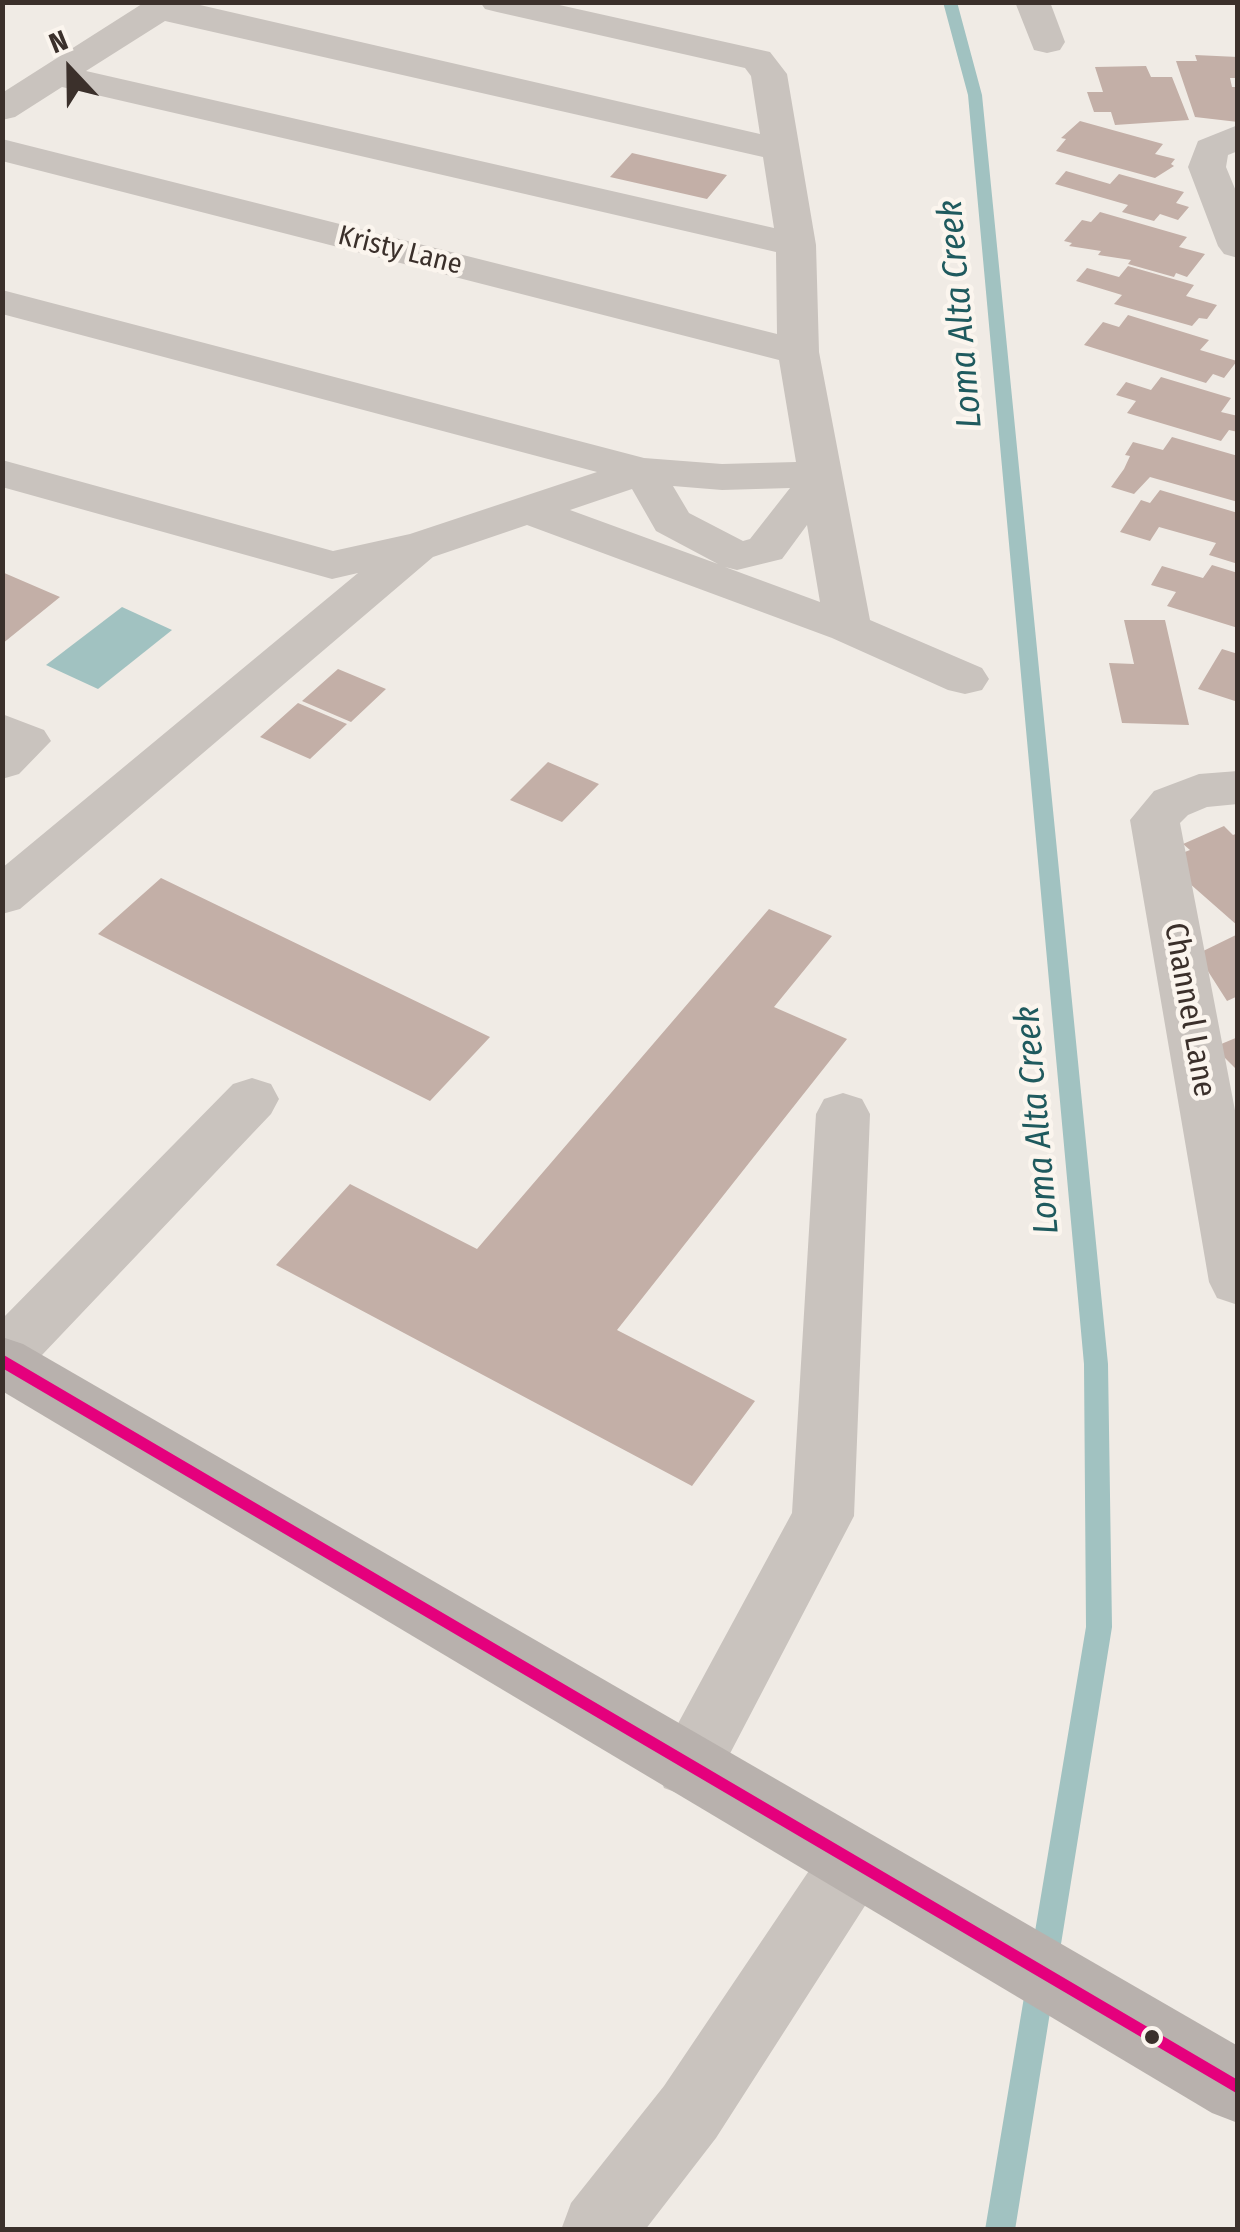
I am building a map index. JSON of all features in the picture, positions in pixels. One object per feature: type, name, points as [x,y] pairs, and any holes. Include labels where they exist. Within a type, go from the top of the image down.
[{"type":"main road","points":[[2,1360],[1212,2072]]},
{"type":"street","points":[[496,2],[757,60],[769,74],[796,245],[798,352],[848,628]]},
{"type":"street","points":[[1032,2],[1047,42]]},
{"type":"street","points":[[2,108],[165,6],[778,149]]},
{"type":"street","points":[[57,74],[796,245]]},
{"type":"street","points":[[1238,136],[1211,149],[1207,167],[1238,246]]},
{"type":"street","name":"Kristy Lane","points":[[2,150],[798,352]]},
{"type":"street","points":[[2,302],[643,471],[722,477],[823,474]]},
{"type":"street","points":[[643,471],[672,522],[737,556],[766,549],[823,474]]},
{"type":"street","points":[[2,474],[332,566],[417,547],[643,471]]},
{"type":"street","points":[[529,510],[848,628],[965,680]]},
{"type":"street","points":[[2,896],[417,547]]},
{"type":"street","points":[[2,730],[28,741],[2,762]]},
{"type":"street","name":"Channel Lane","points":[[1238,787],[1199,791],[1171,802],[1154,820],[1238,1282]]},
{"type":"street","points":[[2,1360],[252,1099]]},
{"type":"street","points":[[688,1766],[824,1516],[843,1114]]},
{"type":"street","points":[[598,2230],[869,1873]]},
{"type":"water","points":[[122,607],[172,630],[98,689],[46,665]]},
{"type":"building","points":[[1195,55],[1238,57],[1238,78],[1230,78],[1232,87],[1238,87],[1238,122],[1195,117],[1176,61],[1197,61]]},
{"type":"building","points":[[1146,66],[1151,77],[1172,77],[1189,120],[1115,125],[1111,112],[1094,112],[1087,92],[1103,92],[1095,67]]},
{"type":"building","points":[[1080,121],[1163,144],[1155,154],[1175,159],[1171,164],[1174,166],[1155,178],[1056,151],[1066,139],[1061,138]]},
{"type":"building","points":[[632,153],[727,175],[707,199],[610,177]]},
{"type":"building","points":[[1066,171],[1110,184],[1119,174],[1184,192],[1176,203],[1189,207],[1178,220],[1160,214],[1154,221],[1122,212],[1128,205],[1055,184]]},
{"type":"building","points":[[1100,212],[1187,237],[1179,247],[1205,254],[1187,277],[1176,273],[1174,277],[1128,264],[1131,260],[1098,255],[1101,251],[1069,246],[1072,243],[1064,241],[1082,220],[1091,222]]},
{"type":"building","points":[[1128,266],[1194,285],[1186,296],[1217,305],[1207,319],[1199,318],[1192,326],[1114,304],[1122,295],[1076,281],[1087,268],[1119,277]]},
{"type":"building","points":[[1128,315],[1209,340],[1200,350],[1237,361],[1224,378],[1213,374],[1206,383],[1084,345],[1103,322],[1119,327]]},
{"type":"building","points":[[1161,377],[1231,398],[1221,412],[1238,416],[1238,432],[1229,430],[1221,441],[1127,413],[1136,401],[1116,395],[1126,382],[1151,390]]},
{"type":"building","points":[[1172,437],[1238,456],[1238,502],[1150,477],[1134,494],[1111,487],[1124,469],[1130,456],[1125,455],[1133,442],[1163,450]]},
{"type":"building","points":[[1160,490],[1238,513],[1238,564],[1209,555],[1216,543],[1159,527],[1150,541],[1120,532],[1141,500],[1150,503]]},
{"type":"building","points":[[1212,565],[1238,573],[1238,628],[1167,606],[1176,592],[1151,585],[1162,566],[1203,578]]},
{"type":"building","points":[[2,572],[60,597],[2,644]]},
{"type":"building","points":[[1124,620],[1165,620],[1189,725],[1122,723],[1109,663],[1134,664]]},
{"type":"building","points":[[1222,649],[1238,654],[1238,702],[1198,689]]},
{"type":"building","points":[[338,669],[386,689],[351,722],[302,701]]},
{"type":"building","points":[[298,703],[347,724],[310,759],[260,737]]},
{"type":"building","points":[[548,762],[599,784],[562,822],[510,800]]},
{"type":"building","points":[[1224,826],[1233,835],[1238,833],[1238,926],[1172,868],[1177,855],[1190,850],[1183,844]]},
{"type":"building","points":[[161,878],[490,1037],[430,1101],[98,934]]},
{"type":"building","points":[[769,909],[832,936],[774,1007],[847,1039],[617,1330],[755,1401],[692,1486],[276,1265],[350,1184],[477,1249]]},
{"type":"building","points":[[1238,934],[1238,996],[1227,1001],[1197,954]]},
{"type":"building","points":[[1238,1037],[1238,1071],[1214,1047]]},
{"type":"waterway","name":"Loma Alta Creek","points":[[950,2],[975,95],[1096,1364],[1099,1627],[1000,2230]]},
{"type":"transit line","points":[[2,1361],[1238,2087]]}]
